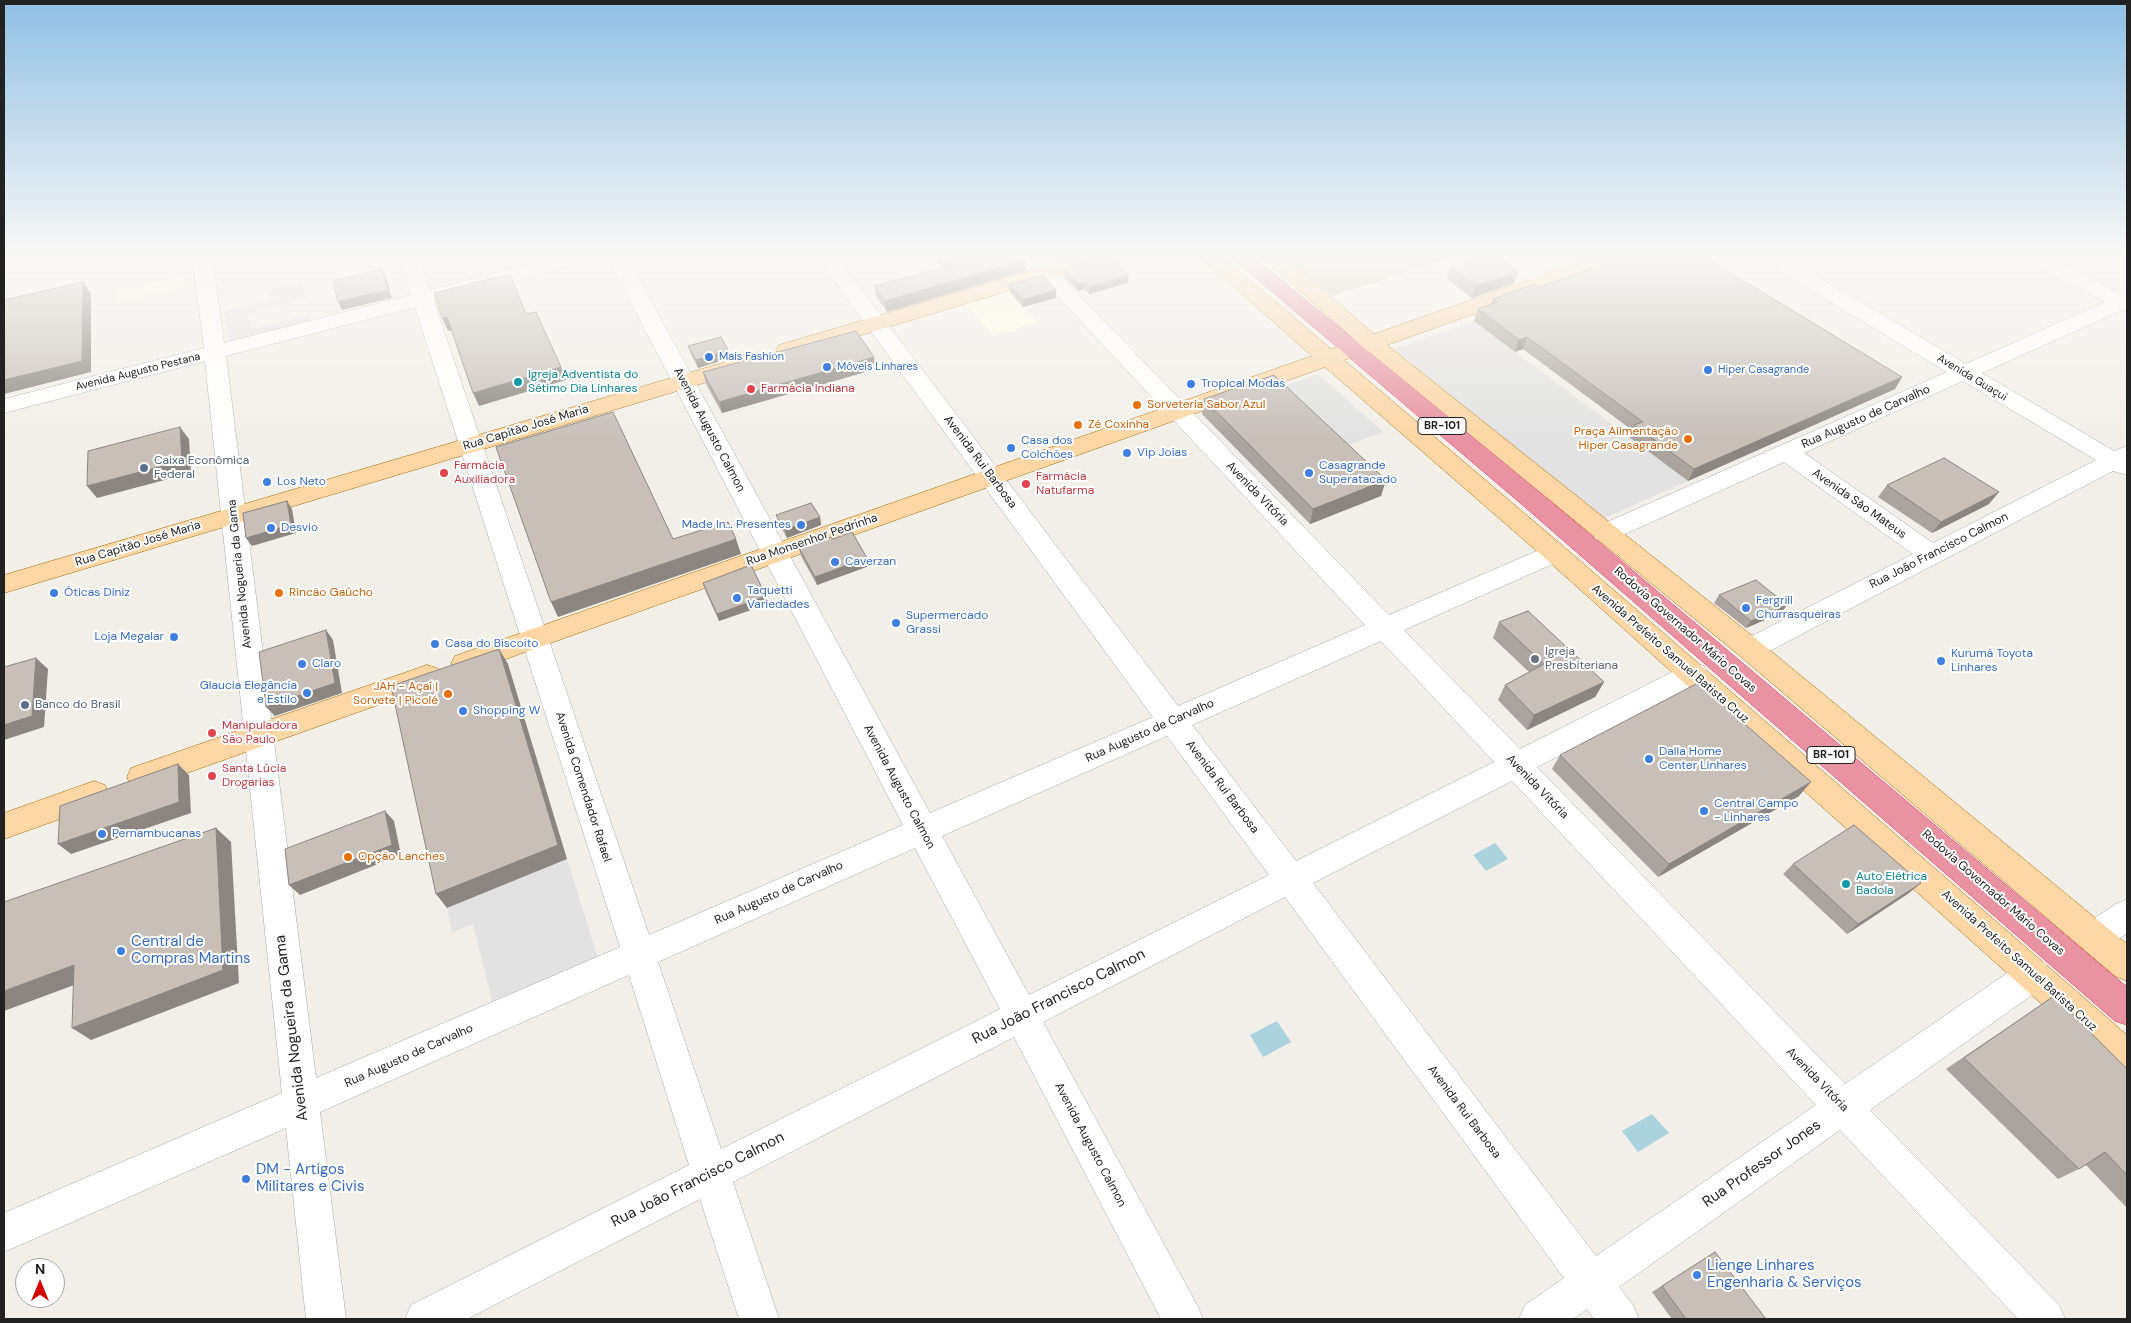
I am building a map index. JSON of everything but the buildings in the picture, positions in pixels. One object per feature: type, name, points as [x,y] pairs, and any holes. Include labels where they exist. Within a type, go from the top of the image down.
[{"type":"highway","name":"Rodovia Governador Mário Covas","points":[[1311,317],[1534,501],[2127,1009]]},
{"type":"highway","points":[[1487,438],[1534,501]]},
{"type":"main road","name":"Rua Capitão José Maria","points":[[4,584],[897,317]]},
{"type":"main road","name":"Avenida Prefeito Samuel Batista Cruz","points":[[1300,317],[1487,438],[1750,649],[2127,965]]},
{"type":"main road","name":"Avenida Prefeito Samuel Batista Cruz","points":[[1322,317],[1350,350],[1555,553],[2127,1058]]},
{"type":"main road","name":"Rua Monsenhor Pedrinha","points":[[4,826],[1444,317]]},
{"type":"street","points":[[210,317],[215,352]]},
{"type":"street","name":"Avenida Augusto Pestana","points":[[4,406],[353,317]]},
{"type":"street","name":"Avenida Comendador Rafael","points":[[428,317],[759,1319]]},
{"type":"street","name":"Avenida Augusto Calmon","points":[[649,317],[1183,1319]]},
{"type":"street","name":"Avenida Rui Barbosa","points":[[872,317],[1619,1319]]},
{"type":"street","name":"Avenida Vitória","points":[[1087,317],[2045,1319]]},
{"type":"street","name":"Avenida Guaçui","points":[[1870,317],[1964,373],[2123,461]]},
{"type":"street","name":"Rua Augusto de Carvalho","points":[[1604,533],[2094,317]]},
{"type":"street","name":"Avenida Nogueria da Gama","points":[[215,352],[258,736]]},
{"type":"street","name":"Avenida São Mateus","points":[[1786,452],[1932,555]]},
{"type":"street","name":"Rua João Francisco Calmon","points":[[1750,649],[1932,555],[2123,461]]},
{"type":"street","name":"Rua Augusto de Carvalho","points":[[4,1233],[1555,553]]},
{"type":"street","name":"Rua João Francisco Calmon","points":[[425,1319],[1694,674]]},
{"type":"street","name":"Avenida Nogueira da Gama","points":[[258,736],[326,1319]]},
{"type":"street","points":[[2095,937],[2127,914]]},
{"type":"street","name":"Rua Professor Jones","points":[[1539,1319],[2034,974]]},
{"type":"shaded area","points":[[225,317],[249,317],[251,329],[299,317],[310,317],[311,320],[229,341]]},
{"type":"shaded area","points":[[977,317],[1032,317],[1037,322],[993,336]]},
{"type":"shaded area","points":[[1474,321],[1688,481],[1602,519],[1394,349]]},
{"type":"shaded area","points":[[1318,374],[1383,432],[1334,450],[1271,391]]},
{"type":"shaded area","points":[[567,859],[598,958],[493,1004],[473,924],[452,932],[447,908]]},
{"type":"water","points":[[1495,843],[1508,859],[1486,871],[1473,855]]},
{"type":"water","points":[[1277,1021],[1291,1042],[1263,1057],[1250,1035]]},
{"type":"water","points":[[1652,1114],[1669,1133],[1638,1152],[1622,1131]]},
{"type":"place","name":"Mais Fashion","points":[[709,357]]},
{"type":"place","name":"Móveis Linhares","points":[[827,367]]},
{"type":"place","name":"Hiper Casagrande","points":[[1708,370]]},
{"type":"place","name":"Igreja Adventista do Sétimo Dia Linhares","points":[[518,382]]},
{"type":"place","name":"Tropical Modas","points":[[1191,384]]},
{"type":"place","name":"Farmácia Indiana","points":[[751,389]]},
{"type":"place","name":"Sorveteria Sabor Azul","points":[[1137,405]]},
{"type":"place","name":"Zé Coxinha","points":[[1078,425]]},
{"type":"place","name":"Praça Alimentação Hiper Casagrande","points":[[1688,439]]},
{"type":"place","name":"Casa dos Colchões","points":[[1011,448]]},
{"type":"place","name":"Vip Joias","points":[[1127,453]]},
{"type":"place","name":"Caixa Econômica Federal","points":[[144,468]]},
{"type":"place","name":"Farmácia Auxiliadora","points":[[444,473]]},
{"type":"place","name":"Casagrande Superatacado","points":[[1309,473]]},
{"type":"place","name":"Los Neto","points":[[267,482]]},
{"type":"place","name":"Farmácia Natufarma","points":[[1026,484]]},
{"type":"place","name":"Made In... Presentes","points":[[801,525]]},
{"type":"place","name":"Desvio","points":[[271,528]]},
{"type":"place","name":"Caverzan","points":[[835,562]]},
{"type":"place","name":"Óticas Diniz","points":[[54,593]]},
{"type":"place","name":"Rincão Gaúcho","points":[[279,593]]},
{"type":"place","name":"Taquetti Variedades","points":[[737,598]]},
{"type":"place","name":"Fergrill Churrasqueiras","points":[[1746,608]]},
{"type":"place","name":"Supermercado Grassi","points":[[896,623]]},
{"type":"place","name":"Loja Megalar","points":[[174,637]]},
{"type":"place","name":"Casa do Biscoito","points":[[435,644]]},
{"type":"place","name":"Igreja Presbiteriana","points":[[1535,659]]},
{"type":"place","name":"Kurumá Toyota Linhares","points":[[1941,661]]},
{"type":"place","name":"Claro","points":[[302,664]]},
{"type":"place","name":"Glaucia Elegância e Estilo","points":[[307,693]]},
{"type":"place","name":"JAH - Açaí | Sorvete | Picolé","points":[[448,694]]},
{"type":"place","name":"Banco do Brasil","points":[[25,705]]},
{"type":"place","name":"Shopping W","points":[[463,711]]},
{"type":"place","name":"Manipuladora São Paulo","points":[[212,733]]},
{"type":"place","name":"Dalla Home Center Linhares","points":[[1649,759]]},
{"type":"place","name":"Santa Lúcia Drogarias","points":[[212,776]]},
{"type":"place","name":"Central Campo - Linhares","points":[[1704,811]]},
{"type":"place","name":"Pernambucanas","points":[[102,834]]},
{"type":"place","name":"Opção Lanches","points":[[348,857]]},
{"type":"place","name":"Auto Elétrica Badola","points":[[1846,884]]},
{"type":"place","name":"Central de Compras Martins","points":[[121,951]]},
{"type":"place","name":"DM - Artigos Militares e Civis","points":[[246,1179]]},
{"type":"place","name":"Lienge Linhares Engenharia & Serviços","points":[[1697,1275]]}]
